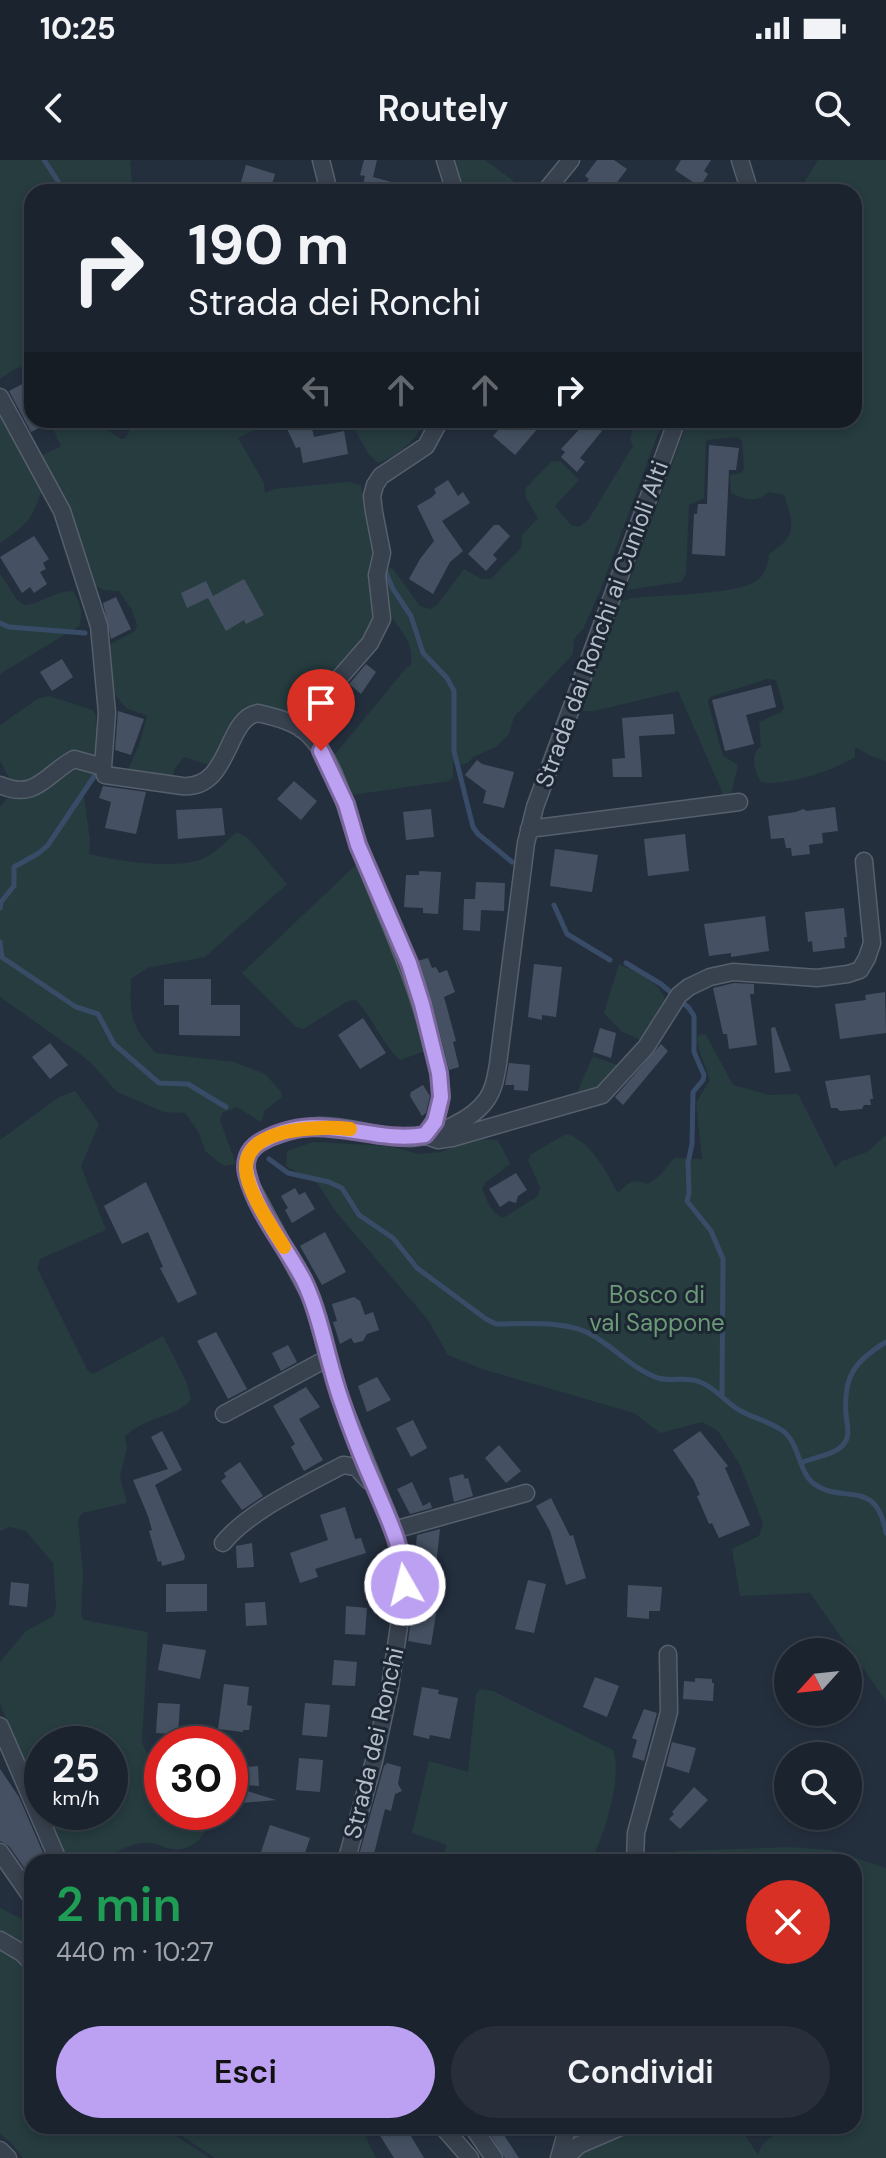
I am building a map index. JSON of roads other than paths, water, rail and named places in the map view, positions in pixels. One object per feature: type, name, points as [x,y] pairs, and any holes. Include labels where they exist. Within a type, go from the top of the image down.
[{"type":"street","points":[[321,160],[327,184]]},
{"type":"street","points":[[445,160],[452,184]]},
{"type":"street","points":[[551,184],[571,160]]},
{"type":"street","points":[[740,160],[748,184]]},
{"type":"street","points":[[0,397],[62,511],[99,626],[107,713],[103,772],[108,777],[189,786],[222,765],[243,720],[252,714],[274,717],[301,729],[321,751],[340,790],[358,845],[409,963],[422,1004],[439,1073],[441,1097],[435,1122],[425,1135],[438,1140],[452,1138],[602,1095],[646,1047],[676,999],[689,987],[710,977],[733,972],[817,978],[860,970],[872,943],[864,861]]},
{"type":"street","points":[[301,729],[307,715],[370,643],[382,619],[377,575],[382,553],[372,496],[375,485],[381,476],[426,446],[436,428]]},
{"type":"street","name":"Strada dai Ronchi ai Cunioli Alti","points":[[425,1135],[473,1113],[485,1103],[495,1081],[529,829],[563,724],[674,428]]},
{"type":"street","points":[[0,785],[20,791],[38,786],[74,759],[103,767]]},
{"type":"street","name":"Strada dai Ronchi ai Cunioli Alti","points":[[529,829],[739,802]]},
{"type":"street","name":"Strada dei Ronchi","points":[[348,1854],[378,1748],[405,1585],[402,1560],[394,1530],[340,1398],[312,1299],[251,1186],[246,1170],[248,1155],[253,1148],[269,1138],[319,1126],[396,1137],[425,1135]]},
{"type":"street","points":[[224,1414],[328,1358]]},
{"type":"street","name":"Strada dei Ronchi","points":[[223,1543],[260,1513],[343,1465],[356,1467],[375,1488]]},
{"type":"street","points":[[394,1530],[526,1493]]},
{"type":"street","points":[[635,1854],[636,1833],[669,1712],[668,1654]]},
{"type":"street","points":[[0,1726],[56,1854]]},
{"type":"street","points":[[0,1852],[24,1886]]},
{"type":"street","points":[[0,1940],[24,1955]]},
{"type":"street","points":[[449,2134],[470,2158]]},
{"type":"street","points":[[478,2134],[494,2158]]},
{"type":"street","points":[[562,2158],[566,2134]]},
{"type":"street","points":[[562,2158],[579,2145],[604,2134]]},
{"type":"street","points":[[0,2150],[8,2158]]},
{"type":"waterway","points":[[44,160],[60,184]]},
{"type":"waterway","points":[[384,568],[393,589],[411,616],[423,653],[447,678],[454,691],[454,751],[473,827],[512,862]]},
{"type":"waterway","points":[[0,623],[9,627],[85,633]]},
{"type":"waterway","points":[[0,908],[14,886],[14,867],[48,845],[95,775]]},
{"type":"waterway","points":[[554,905],[567,934],[610,960]]},
{"type":"waterway","points":[[0,942],[2,957]]},
{"type":"waterway","points":[[0,956],[76,1007],[98,1014],[114,1044],[159,1083],[188,1084],[226,1107]]},
{"type":"waterway","points":[[626,963],[661,984],[694,1016],[694,1052],[704,1075],[693,1092],[687,1201],[711,1231],[723,1259],[722,1395]]},
{"type":"waterway","points":[[269,1159],[288,1173],[342,1188],[359,1215],[393,1238],[417,1268],[486,1319],[496,1324],[546,1324],[582,1330],[649,1374],[663,1379],[700,1382],[739,1410],[783,1431],[813,1483],[824,1489],[866,1498],[875,1504],[886,1533]]},
{"type":"waterway","points":[[803,1462],[835,1451],[845,1442],[849,1380],[859,1363],[886,1342]]},
{"type":"park label","name":"Bosco di val Sappone","points":[[657,1309]]}]
